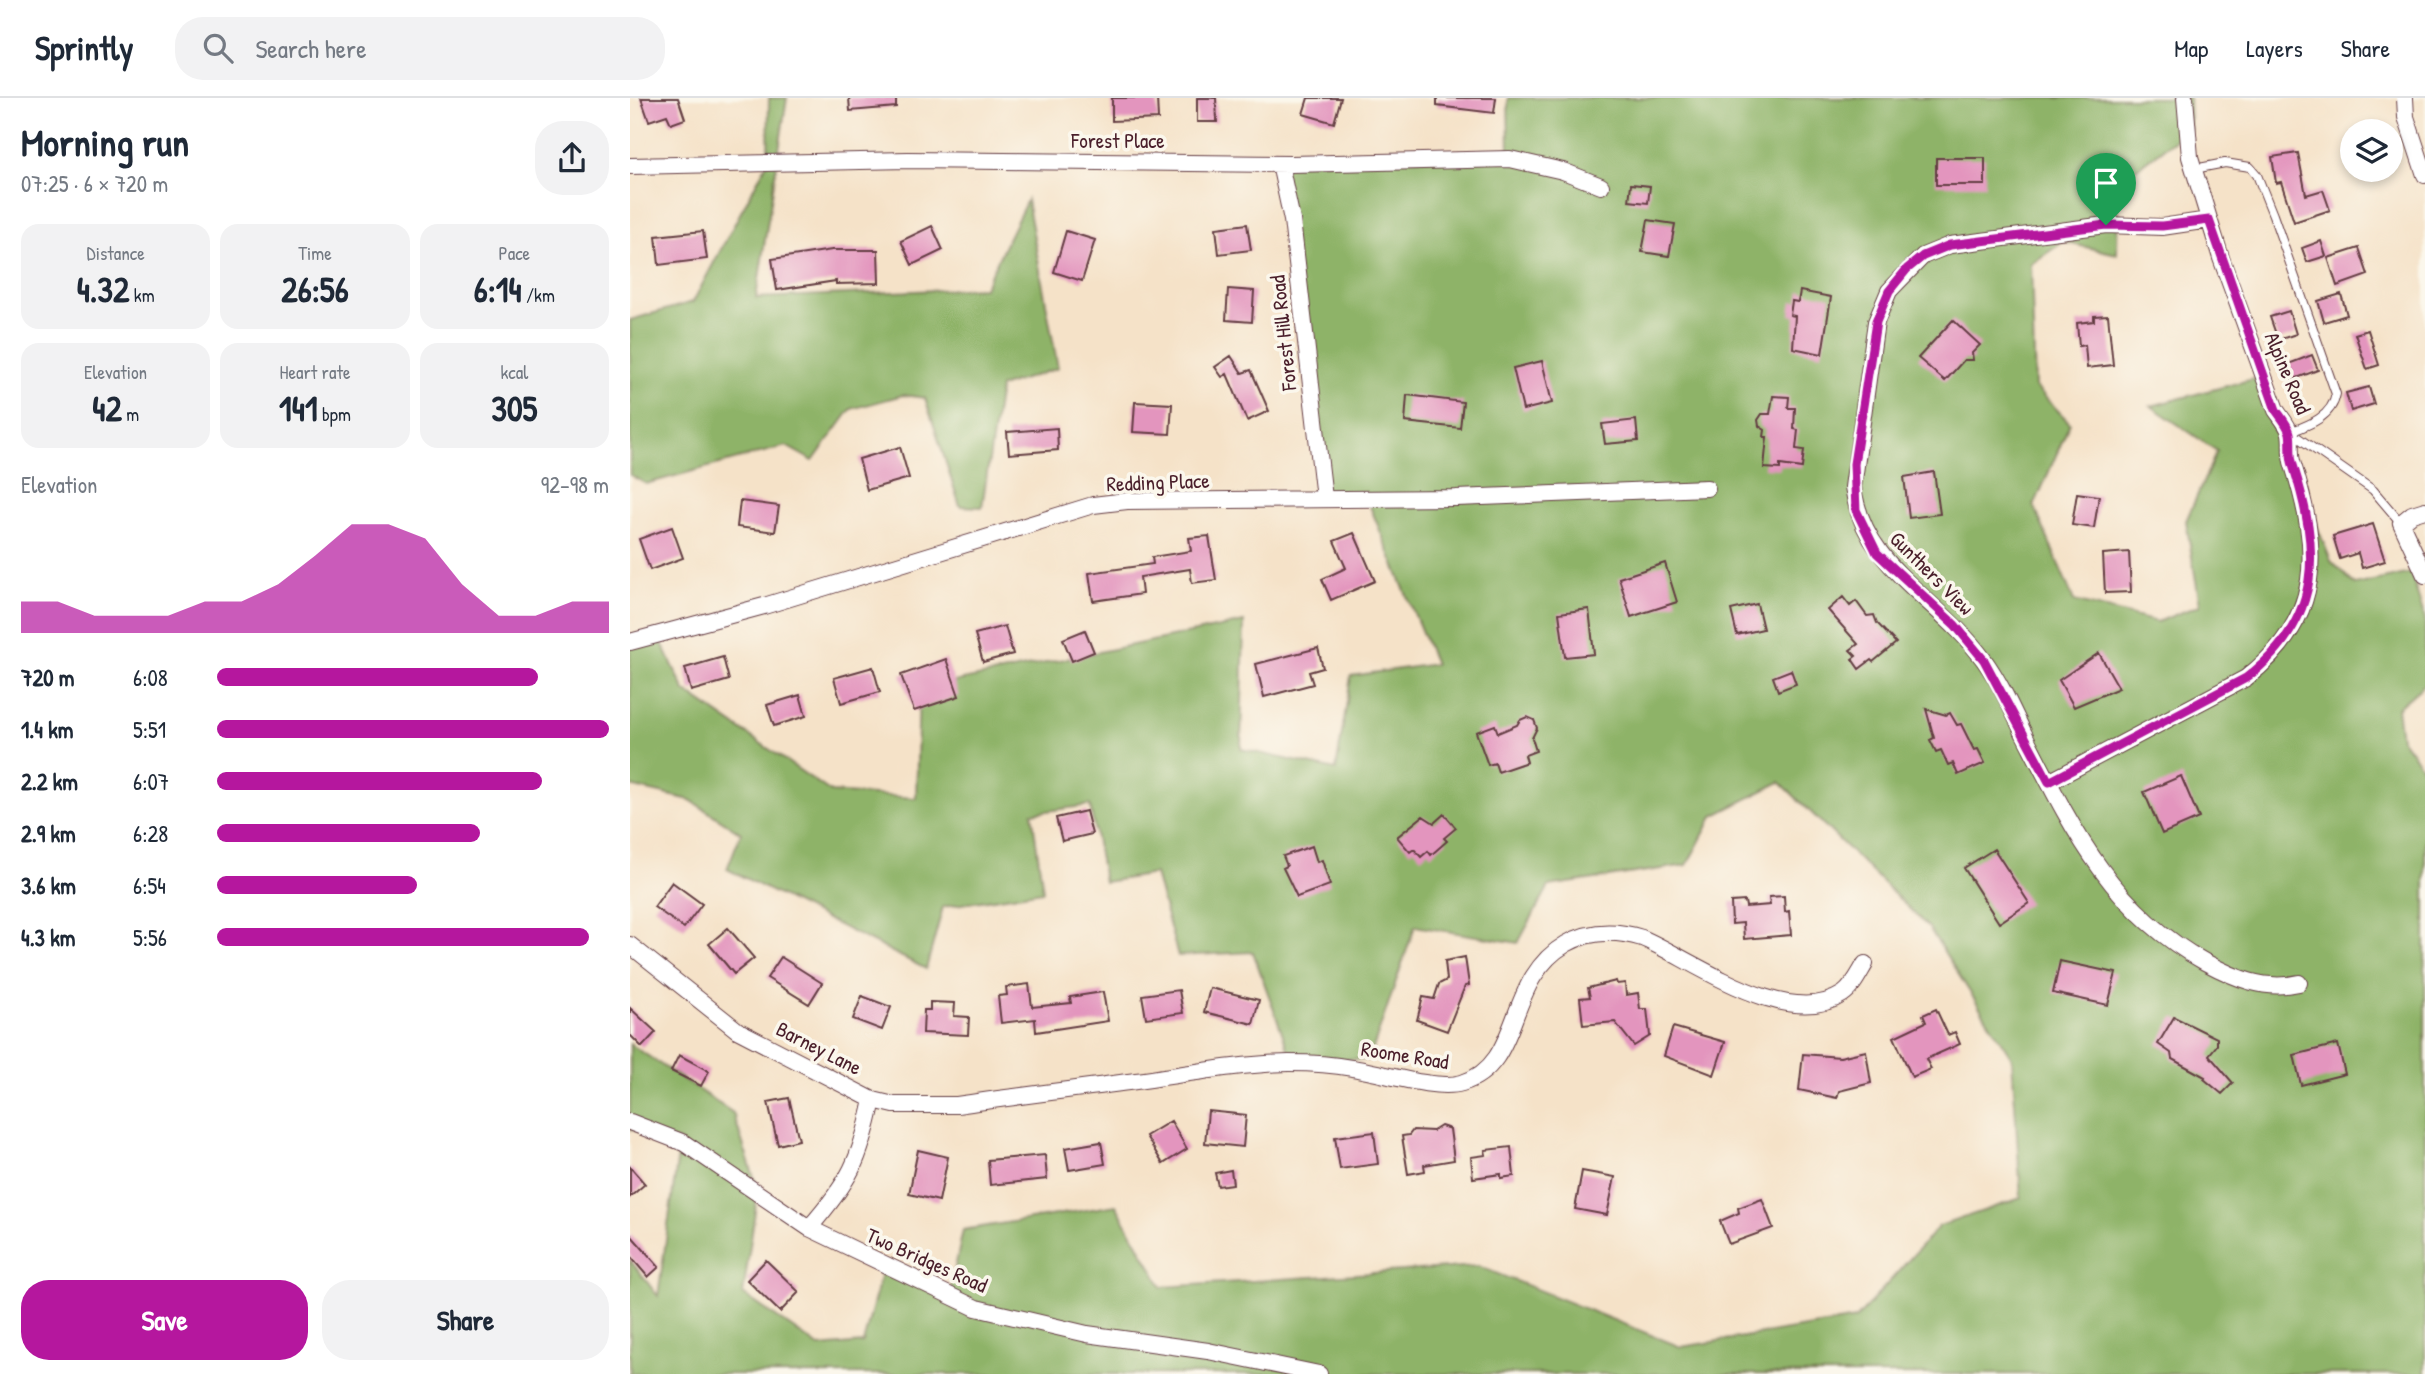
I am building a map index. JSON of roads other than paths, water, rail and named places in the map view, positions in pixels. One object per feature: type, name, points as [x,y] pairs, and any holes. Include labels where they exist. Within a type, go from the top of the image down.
[{"type":"street","name":"Alpine Road","points":[[2049,782],[2231,687],[2261,666],[2285,639],[2304,605],[2312,567],[2309,523],[2289,453],[2290,432],[2276,410],[2209,220],[2194,169],[2185,98]]},
{"type":"street","points":[[2404,98],[2406,117],[2425,175]]},
{"type":"street","name":"Forest Place","points":[[630,166],[908,160],[1280,164],[1510,159],[1563,171],[1601,186]]},
{"type":"street","name":"Forest Hill Road","points":[[1280,164],[1292,220],[1324,498]]},
{"type":"street","name":"Gunthers View","points":[[2209,220],[2162,226],[2106,225],[1950,245],[1923,256],[1907,269],[1889,291],[1876,322],[1854,464],[1856,510],[1877,553],[1955,625],[1984,660],[2092,858],[2116,892],[2147,922],[2182,949],[2224,972],[2261,986],[2283,987],[2299,983]]},
{"type":"street","name":"Redding Place","points":[[630,642],[764,606],[1093,505],[1128,501],[1456,498],[1707,488]]},
{"type":"street","points":[[2425,510],[2412,514],[2401,523],[2425,575]]},
{"type":"street","name":"Roome Road","points":[[873,1100],[894,1105],[957,1105],[1236,1066],[1288,1063],[1334,1065],[1435,1083],[1461,1084],[1483,1070],[1501,1052],[1525,987],[1539,965],[1559,948],[1589,934],[1626,933],[1642,938],[1745,991],[1786,1001],[1832,999],[1853,984],[1865,964]]},
{"type":"street","name":"Barney Lane","points":[[630,945],[737,1030],[873,1100],[859,1156],[848,1180],[809,1227]]},
{"type":"street","name":"Two Bridges Road","points":[[630,1122],[692,1149],[809,1227],[976,1308],[1087,1334],[1209,1351],[1319,1374]]},
{"type":"lane","points":[[2194,169],[2225,163],[2250,167],[2257,175],[2273,215],[2336,394],[2334,406],[2327,412],[2312,424],[2290,432]]},
{"type":"lane","points":[[2290,432],[2373,490],[2401,523]]}]
